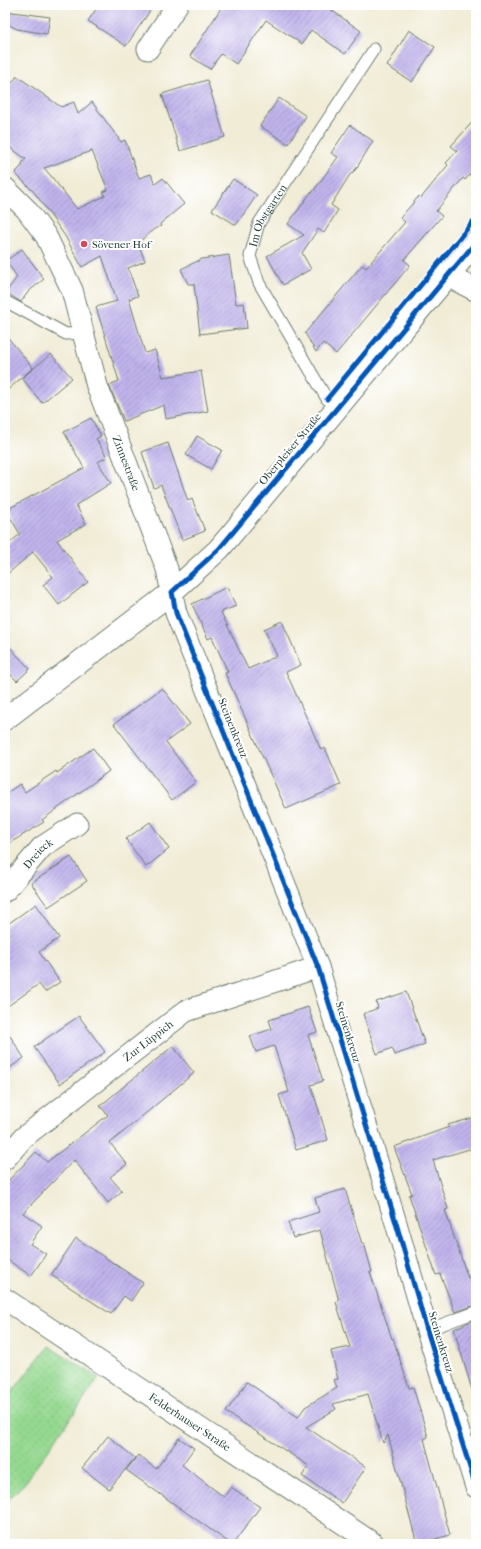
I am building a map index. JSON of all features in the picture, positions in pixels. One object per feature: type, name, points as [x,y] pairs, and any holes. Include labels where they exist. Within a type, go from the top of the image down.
[{"type":"main road","name":"Oberpleiser Straße","points":[[5,719],[172,592],[219,549],[476,242]]},
{"type":"main road","points":[[447,275],[476,290]]},
{"type":"street","points":[[148,48],[178,5]]},
{"type":"street","name":"Zinnestraße","points":[[5,188],[26,209],[46,236],[72,290],[97,386],[167,569],[172,592]]},
{"type":"street","name":"Steinenkreuz","points":[[172,592],[176,613],[318,967],[427,1330],[476,1486]]},
{"type":"street","name":"Dreieck","points":[[5,891],[42,847],[77,824]]},
{"type":"street","name":"Zur Lüppich","points":[[5,1159],[24,1137],[186,1011],[318,967]]},
{"type":"street","name":"Felderhauser Straße","points":[[5,1299],[374,1544]]},
{"type":"lane","name":"Im Obstgarten","points":[[338,407],[327,399],[259,283],[250,256],[259,223],[374,49]]},
{"type":"lane","points":[[5,301],[66,334],[83,333]]},
{"type":"lane","points":[[427,1330],[476,1312]]},
{"type":"green space","points":[[48,1346],[99,1378],[24,1484],[5,1503],[5,1401]]},
{"type":"building","points":[[99,5],[154,5],[126,46],[88,21]]},
{"type":"building","points":[[223,5],[324,5],[361,31],[345,54],[311,30],[302,44],[266,20],[236,64],[221,54],[210,69],[190,56]]},
{"type":"building","points":[[5,11],[50,17],[47,34],[17,29],[5,23]]},
{"type":"building","points":[[409,30],[435,47],[412,82],[387,66]]},
{"type":"building","points":[[17,76],[61,107],[74,102],[78,114],[92,102],[121,142],[125,140],[139,178],[151,174],[155,184],[163,178],[184,204],[160,224],[161,226],[154,229],[138,243],[145,261],[128,268],[138,296],[129,299],[145,353],[155,350],[163,377],[201,371],[208,411],[166,419],[164,405],[124,421],[109,385],[119,381],[96,307],[117,301],[102,256],[82,267],[65,236],[35,193],[15,173],[23,165],[22,163],[26,159],[5,144],[5,93]],"holes":[[[92,151],[108,190],[103,192],[105,196],[77,209],[44,168]]]},
{"type":"building","points":[[207,80],[225,137],[180,151],[162,94]]},
{"type":"building","points":[[279,98],[306,116],[288,144],[260,126]]},
{"type":"building","points":[[476,118],[476,167],[465,180],[463,178],[436,211],[442,216],[404,260],[410,265],[336,354],[323,343],[316,352],[305,333],[362,265],[366,268],[405,222],[400,218],[419,196],[421,198],[448,165],[446,163],[457,151],[451,146]]},
{"type":"building","points":[[350,125],[373,141],[331,205],[338,210],[324,233],[318,229],[302,253],[311,269],[283,285],[267,256],[304,235],[288,224],[338,157],[331,153]]},
{"type":"building","points":[[233,179],[257,195],[236,225],[212,210]]},
{"type":"building","points":[[22,249],[44,279],[28,292],[21,302],[6,292],[17,277],[6,261]]},
{"type":"building","points":[[229,255],[236,304],[244,303],[247,328],[200,334],[194,284],[188,284],[181,269],[202,259]]},
{"type":"building","points":[[5,334],[33,368],[5,392]]},
{"type":"building","points":[[51,354],[72,378],[42,403],[22,378]]},
{"type":"building","points":[[91,418],[101,436],[96,439],[107,457],[98,462],[111,483],[76,505],[86,524],[57,540],[88,582],[59,605],[43,585],[53,577],[33,552],[5,576],[5,547],[20,534],[6,510],[84,468],[64,432]]},
{"type":"building","points":[[197,436],[222,450],[211,469],[186,455]]},
{"type":"building","points":[[168,443],[188,501],[192,499],[205,531],[182,540],[161,485],[154,488],[142,452]]},
{"type":"building","points":[[227,587],[236,606],[221,612],[248,669],[277,656],[264,629],[282,621],[301,665],[286,672],[321,750],[325,748],[341,785],[286,809],[225,673],[228,672],[212,637],[208,639],[192,604]]},
{"type":"building","points":[[5,642],[30,669],[17,681],[5,669]]},
{"type":"building","points":[[162,688],[190,724],[166,742],[196,782],[172,800],[114,724]]},
{"type":"building","points":[[93,748],[109,771],[42,820],[44,822],[5,846],[5,794],[20,784],[25,792],[56,771],[57,773]]},
{"type":"building","points":[[150,822],[169,849],[146,867],[126,839]]},
{"type":"building","points":[[71,857],[87,881],[48,907],[31,883]]},
{"type":"building","points":[[36,904],[59,938],[39,952],[60,982],[45,992],[39,984],[5,1008],[5,926]]},
{"type":"building","points":[[406,992],[425,1044],[395,1055],[392,1048],[377,1054],[363,1014],[378,1008],[376,1002]]},
{"type":"building","points":[[308,1007],[317,1032],[308,1035],[323,1081],[311,1085],[328,1140],[296,1150],[279,1095],[289,1092],[274,1046],[256,1052],[250,1036],[272,1029],[269,1020]]},
{"type":"building","points":[[79,1016],[105,1052],[60,1084],[34,1047]]},
{"type":"building","points":[[5,1028],[24,1058],[5,1071]]},
{"type":"building","points":[[173,1046],[194,1073],[110,1143],[127,1164],[110,1177],[122,1191],[108,1203],[74,1160],[23,1213],[42,1226],[30,1244],[46,1254],[31,1276],[5,1258],[5,1184],[36,1152],[47,1162],[108,1115],[100,1106]]},
{"type":"building","points":[[476,1117],[476,1147],[433,1160],[448,1209],[445,1210],[468,1278],[476,1275],[476,1305],[455,1312],[440,1274],[436,1275],[409,1195],[412,1194],[394,1147],[449,1127],[448,1125]]},
{"type":"building","points":[[345,1189],[362,1244],[364,1243],[372,1272],[370,1272],[392,1339],[393,1338],[409,1388],[413,1387],[428,1437],[424,1439],[450,1535],[417,1544],[388,1435],[383,1443],[368,1394],[333,1404],[336,1409],[306,1427],[366,1467],[342,1503],[302,1476],[309,1466],[226,1412],[247,1382],[298,1417],[305,1407],[337,1388],[334,1380],[338,1379],[331,1351],[350,1347],[336,1302],[339,1301],[320,1230],[293,1238],[288,1222],[319,1212],[315,1198]]},
{"type":"building","points":[[76,1238],[143,1283],[131,1301],[124,1296],[111,1314],[51,1275]]},
{"type":"building","points":[[476,1319],[476,1389],[472,1390],[454,1329]]},
{"type":"building","points":[[108,1436],[135,1458],[109,1489],[82,1468]]},
{"type":"building","points":[[179,1438],[194,1448],[182,1465],[224,1497],[231,1487],[260,1507],[233,1544],[126,1470],[138,1455],[156,1469]]},
{"type":"cycle path","points":[[327,399],[476,218]]},
{"type":"cycle path","points":[[476,242],[219,549],[172,592],[176,613],[318,967],[427,1330],[476,1487]]},
{"type":"place","name":"Sövener Hof","points":[[84,244]]}]
